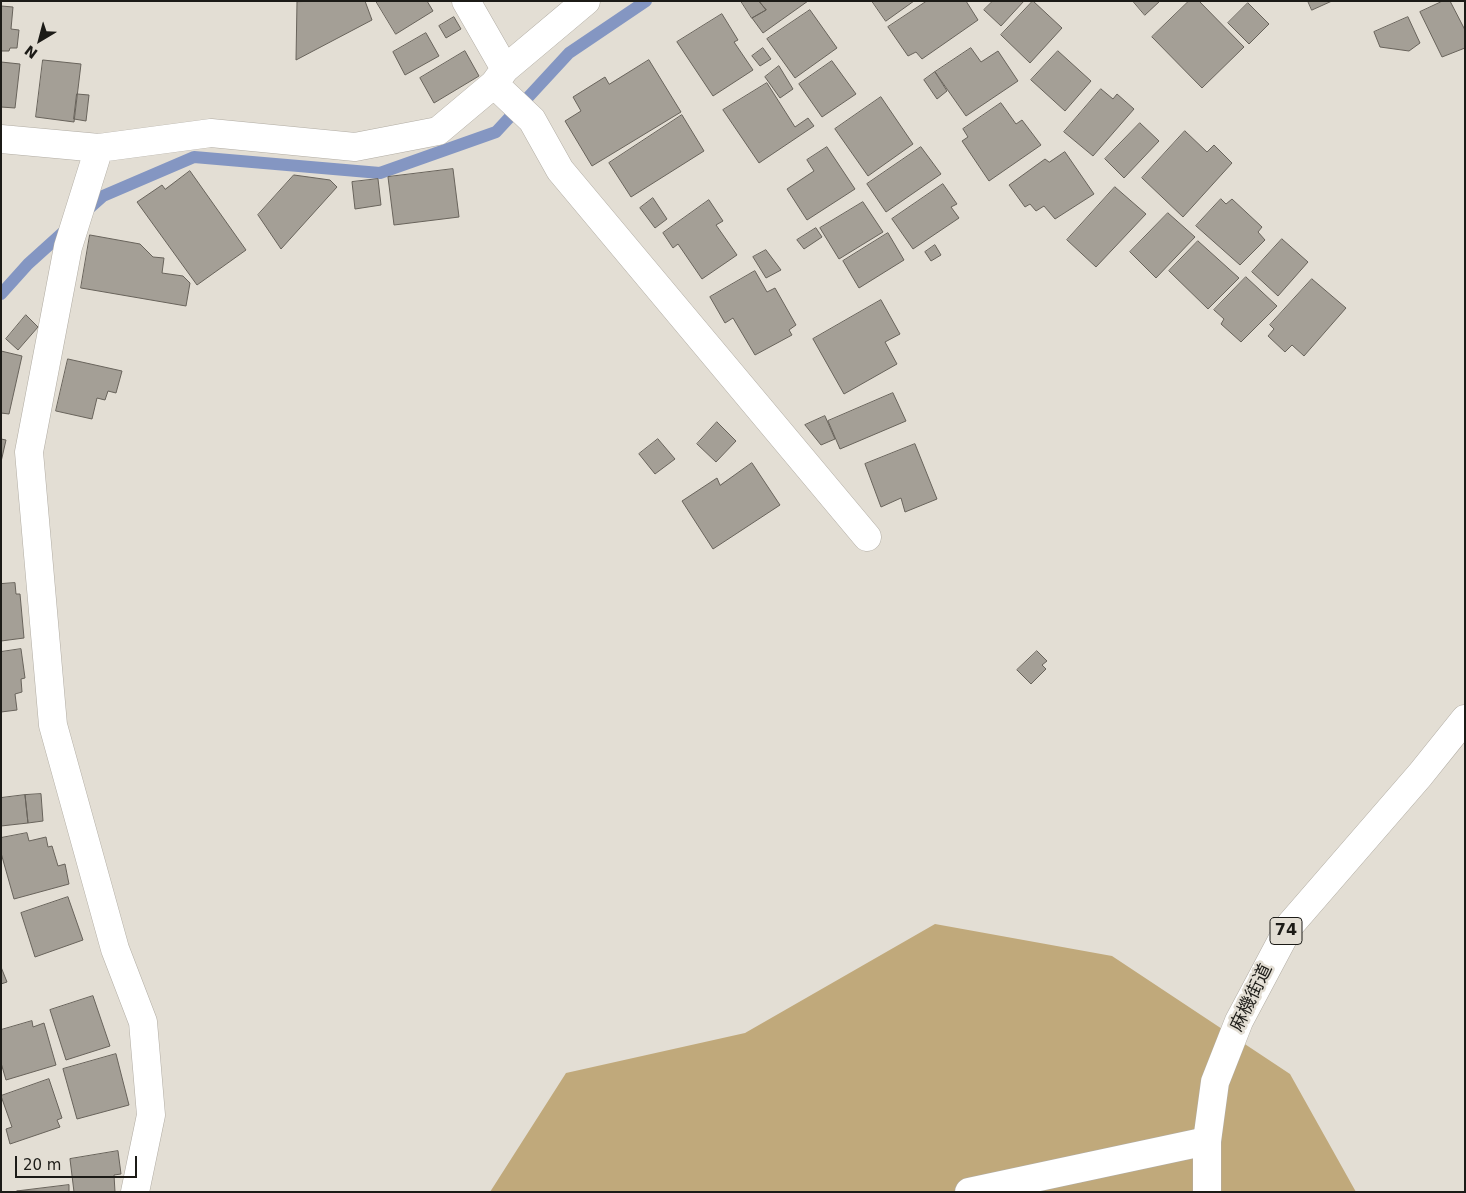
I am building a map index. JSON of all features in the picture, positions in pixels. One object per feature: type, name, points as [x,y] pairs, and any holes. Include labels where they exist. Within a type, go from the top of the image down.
[{"type":"street","points":[[466,1],[503,84],[532,120],[560,170],[867,537]]},
{"type":"street","points":[[1,139],[99,148],[210,133],[356,147],[438,132],[503,84],[586,1]]},
{"type":"street","points":[[99,148],[68,247],[29,452],[53,725],[115,949],[144,1022],[151,1115],[135,1192]]},
{"type":"street","name":"麻機街道","points":[[1207,1192],[1207,1141],[1215,1082],[1239,1021],[1290,925],[1420,775],[1465,718]]},
{"type":"street","points":[[969,1192],[1207,1141]]},
{"type":"shaded area","points":[[935,924],[1112,956],[1290,1074],[1356,1192],[490,1192],[566,1073],[745,1033]]},
{"type":"building","points":[[365,1],[372,20],[296,60],[297,2]]},
{"type":"building","points":[[376,1],[427,1],[433,11],[396,34]]},
{"type":"building","points":[[741,1],[759,1],[766,10],[752,18]]},
{"type":"building","points":[[759,1],[808,1],[763,33],[752,18],[766,10]]},
{"type":"building","points":[[872,1],[914,1],[886,21]]},
{"type":"building","points":[[927,1],[966,1],[978,20],[922,59],[916,52],[908,56],[888,27]]},
{"type":"building","points":[[993,1],[1024,1],[1001,26],[984,10]]},
{"type":"building","points":[[1033,1],[1062,28],[1030,63],[1001,35]]},
{"type":"building","points":[[1133,1],[1160,1],[1145,15]]},
{"type":"building","points":[[1189,1],[1199,1],[1244,47],[1202,88],[1152,37]]},
{"type":"building","points":[[1308,1],[1332,1],[1312,10]]},
{"type":"building","points":[[1443,1],[1450,1],[1465,30],[1465,48],[1442,57],[1420,12]]},
{"type":"building","points":[[1248,3],[1269,24],[1249,44],[1228,23]]},
{"type":"building","points":[[1,6],[13,7],[11,29],[19,30],[17,48],[10,48],[9,51],[1,51]]},
{"type":"building","points":[[810,10],[837,48],[795,78],[767,39]]},
{"type":"building","points":[[722,14],[738,40],[734,42],[753,70],[713,96],[677,42]]},
{"type":"building","points":[[454,17],[461,29],[446,38],[439,26]]},
{"type":"building","points":[[1408,17],[1420,43],[1409,51],[1380,47],[1374,32]]},
{"type":"building","points":[[426,33],[439,56],[405,75],[393,52]]},
{"type":"building","points":[[763,48],[771,59],[760,66],[752,56]]},
{"type":"building","points":[[971,48],[981,62],[998,51],[1018,81],[966,116],[935,72]]},
{"type":"building","points":[[465,51],[479,76],[434,103],[420,78]]},
{"type":"building","points":[[1058,51],[1091,81],[1065,111],[1031,80]]},
{"type":"building","points":[[43,60],[81,64],[74,122],[36,117]]},
{"type":"building","points":[[649,60],[681,112],[592,166],[565,121],[581,111],[573,97],[605,77],[609,84]]},
{"type":"building","points":[[832,61],[856,94],[822,117],[799,84]]},
{"type":"building","points":[[1,62],[20,64],[15,108],[1,107]]},
{"type":"building","points":[[779,66],[793,89],[780,98],[765,77]]},
{"type":"building","points":[[935,72],[947,91],[937,99],[924,80]]},
{"type":"building","points":[[767,83],[795,127],[808,118],[814,126],[759,163],[723,110]]},
{"type":"building","points":[[1101,89],[1113,99],[1117,94],[1134,109],[1093,156],[1064,132]]},
{"type":"building","points":[[77,94],[89,95],[86,121],[74,119]]},
{"type":"building","points":[[881,97],[913,144],[868,176],[835,129]]},
{"type":"building","points":[[1001,103],[1016,124],[1022,120],[1041,145],[989,181],[962,141],[968,137],[963,129]]},
{"type":"building","points":[[682,115],[704,151],[631,197],[609,163]]},
{"type":"building","points":[[1140,123],[1159,141],[1124,178],[1105,159]]},
{"type":"building","points":[[1185,131],[1207,152],[1214,145],[1232,163],[1183,217],[1142,178]]},
{"type":"building","points":[[827,147],[855,189],[807,220],[787,189],[814,171],[807,160]]},
{"type":"building","points":[[921,147],[941,174],[886,212],[867,184]]},
{"type":"building","points":[[1065,152],[1094,194],[1055,219],[1044,206],[1036,211],[1030,204],[1025,207],[1009,185],[1045,159],[1049,162]]},
{"type":"building","points":[[453,169],[459,217],[394,225],[388,177]]},
{"type":"building","points":[[190,171],[246,250],[197,285],[137,202],[162,185],[165,189]]},
{"type":"building","points":[[294,175],[330,180],[337,187],[281,249],[258,215]]},
{"type":"building","points":[[378,179],[381,205],[355,209],[352,182]]},
{"type":"building","points":[[943,184],[957,204],[951,207],[959,218],[913,249],[892,219]]},
{"type":"building","points":[[1115,187],[1146,214],[1096,267],[1067,240]]},
{"type":"building","points":[[653,198],[667,219],[655,228],[640,208]]},
{"type":"building","points":[[1221,199],[1226,204],[1232,199],[1262,227],[1258,232],[1265,240],[1240,265],[1196,226]]},
{"type":"building","points":[[709,200],[723,221],[716,225],[737,255],[702,279],[678,244],[673,248],[663,233]]},
{"type":"building","points":[[863,202],[883,232],[839,259],[820,228]]},
{"type":"building","points":[[1168,213],[1195,237],[1156,278],[1130,252]]},
{"type":"building","points":[[816,228],[822,237],[804,249],[797,240]]},
{"type":"building","points":[[888,233],[904,260],[859,288],[843,261]]},
{"type":"building","points":[[90,235],[140,244],[153,257],[164,258],[162,273],[183,276],[190,283],[186,306],[81,288]]},
{"type":"building","points":[[1282,239],[1308,262],[1278,296],[1252,272]]},
{"type":"building","points":[[1198,241],[1239,278],[1208,309],[1169,271]]},
{"type":"building","points":[[935,245],[941,255],[931,261],[925,252]]},
{"type":"building","points":[[766,250],[781,270],[766,278],[753,257]]},
{"type":"building","points":[[755,271],[767,292],[775,288],[796,325],[789,330],[792,335],[755,355],[733,318],[725,323],[710,297]]},
{"type":"building","points":[[1246,277],[1277,306],[1241,342],[1221,324],[1224,319],[1214,310]]},
{"type":"building","points":[[1312,279],[1346,308],[1304,356],[1292,345],[1285,352],[1268,336],[1274,329],[1270,325]]},
{"type":"building","points":[[881,300],[900,334],[885,342],[897,364],[844,394],[813,339]]},
{"type":"building","points":[[26,315],[38,327],[18,350],[6,339]]},
{"type":"building","points":[[1,351],[22,356],[9,414],[1,413]]},
{"type":"building","points":[[68,359],[122,371],[116,393],[108,391],[105,400],[97,398],[92,419],[56,411]]},
{"type":"building","points":[[893,393],[906,421],[840,449],[828,421]]},
{"type":"building","points":[[825,416],[835,439],[821,445],[805,425]]},
{"type":"building","points":[[717,422],[736,441],[716,462],[697,444]]},
{"type":"building","points":[[1,439],[6,440],[1,462]]},
{"type":"building","points":[[658,439],[675,459],[655,474],[639,454]]},
{"type":"building","points":[[915,444],[937,499],[905,512],[901,498],[881,507],[865,464]]},
{"type":"building","points":[[752,463],[780,505],[713,549],[682,501],[717,478],[720,485]]},
{"type":"building","points":[[15,583],[16,594],[20,594],[24,638],[1,641],[1,584]]},
{"type":"building","points":[[21,649],[25,678],[21,679],[22,692],[15,694],[17,710],[1,712],[1,652]]},
{"type":"building","points":[[1037,651],[1047,661],[1042,665],[1046,669],[1031,684],[1017,670]]},
{"type":"building","points":[[41,794],[43,821],[28,823],[25,795]]},
{"type":"building","points":[[25,795],[28,823],[1,826],[1,798]]},
{"type":"building","points":[[27,833],[29,841],[46,837],[48,847],[52,846],[58,866],[65,864],[69,884],[14,899],[1,853],[1,838]]},
{"type":"building","points":[[68,897],[83,940],[35,957],[21,913]]},
{"type":"building","points":[[1,967],[7,982],[1,984]]},
{"type":"building","points":[[93,996],[110,1046],[66,1060],[50,1010]]},
{"type":"building","points":[[32,1021],[33,1027],[44,1023],[56,1065],[6,1080],[1,1063],[1,1030]]},
{"type":"building","points":[[116,1054],[129,1105],[77,1119],[63,1069]]},
{"type":"building","points":[[49,1079],[62,1118],[57,1120],[60,1127],[10,1144],[6,1129],[12,1127],[1,1096]]},
{"type":"building","points":[[118,1151],[121,1174],[114,1175],[115,1192],[74,1192],[70,1159]]},
{"type":"building","points":[[69,1185],[69,1192],[17,1191]]},
{"type":"waterway","points":[[85,212],[103,196],[194,157],[380,173],[496,132],[569,53],[646,1]]},
{"type":"waterway","points":[[1,294],[28,264],[69,227]]}]
